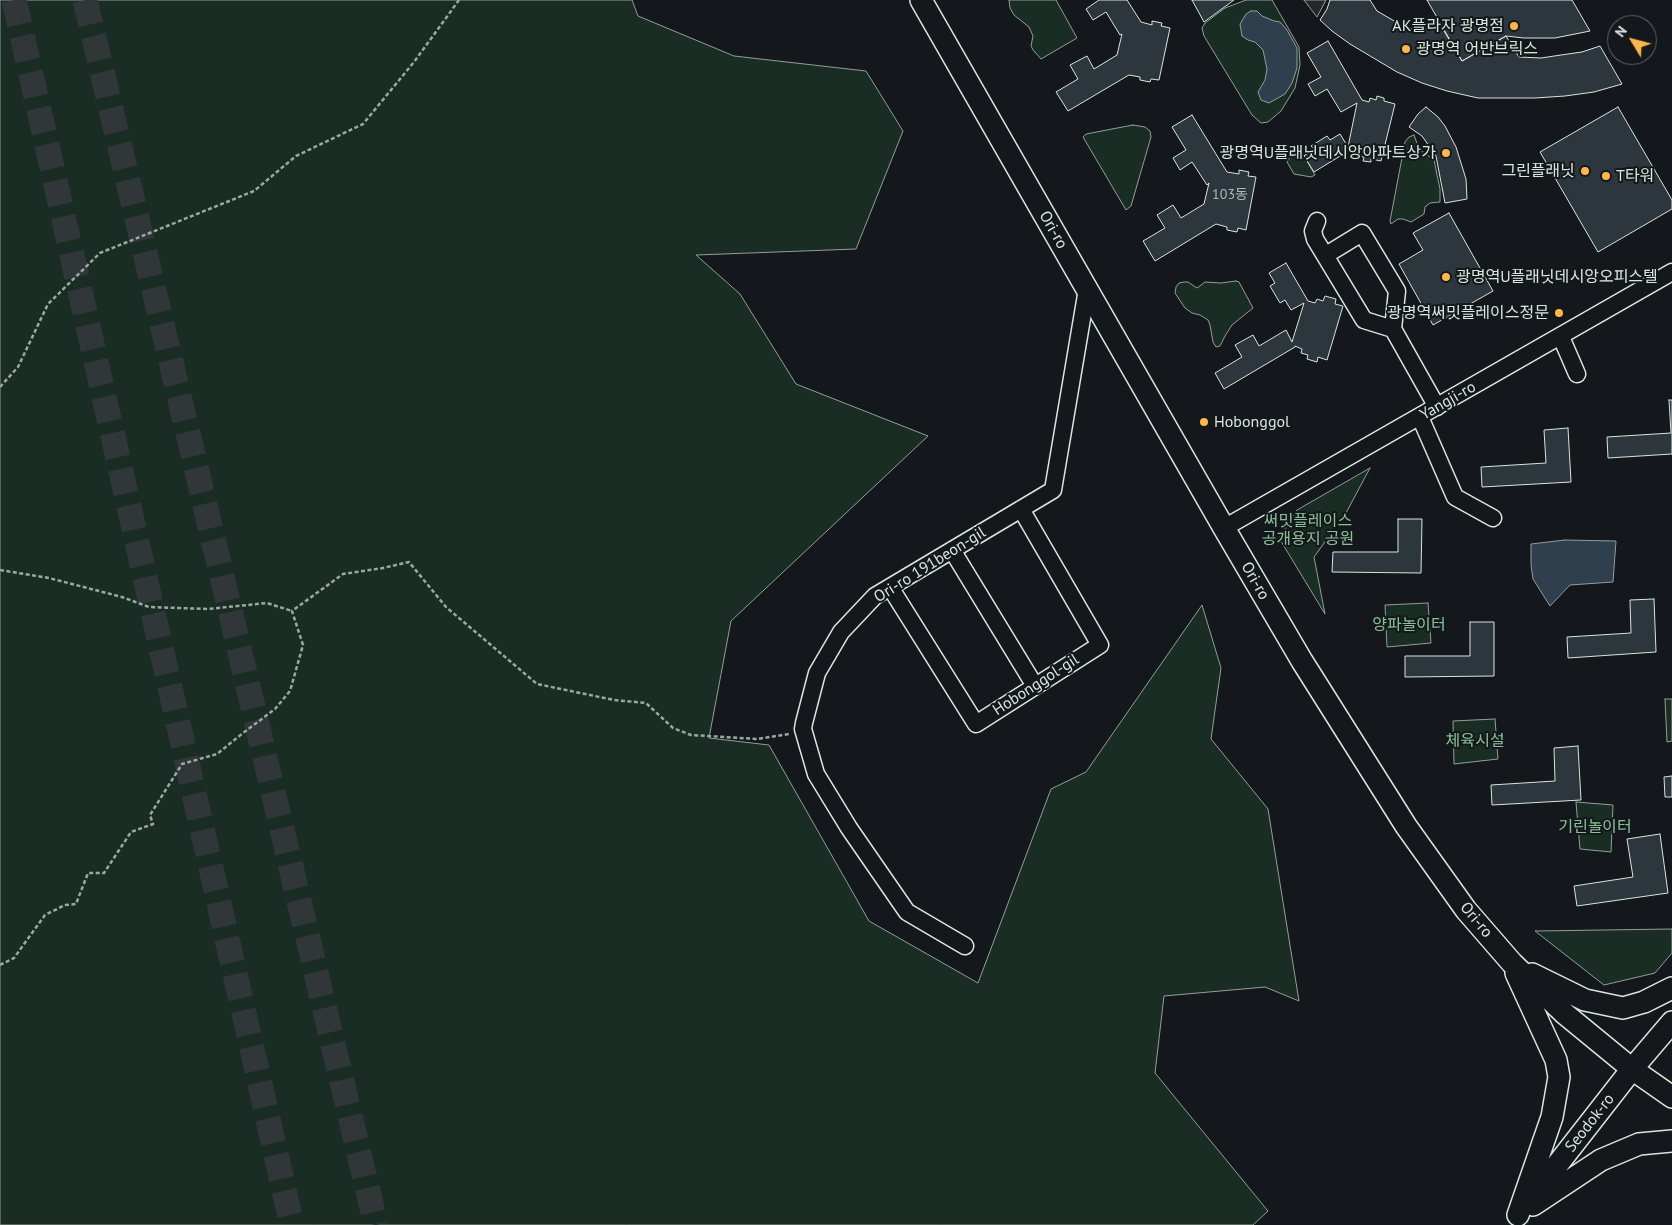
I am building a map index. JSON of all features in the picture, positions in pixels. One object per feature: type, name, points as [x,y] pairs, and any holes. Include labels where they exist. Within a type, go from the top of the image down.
[{"type":"main road","name":"Ori-ro","points":[[921,0],[1302,662],[1406,826],[1466,910],[1512,964],[1565,1014],[1632,1069],[1672,1097]]},
{"type":"main road","points":[[1512,964],[1585,1000],[1623,1008],[1644,1002],[1672,988]]},
{"type":"main road","points":[[1512,964],[1556,1060],[1559,1077],[1552,1118],[1514,1220]]},
{"type":"main road","name":"Seodok-ro","points":[[1514,1220],[1632,1069],[1672,1022]]},
{"type":"main road","points":[[1514,1220],[1601,1160],[1639,1144],[1672,1141]]},
{"type":"street","points":[[1316,220],[1313,231],[1315,239],[1364,320],[1393,329]]},
{"type":"street","points":[[1326,255],[1362,233],[1396,291],[1393,329],[1438,407]]},
{"type":"street","name":"Yangji-ro","points":[[1224,528],[1672,272]]},
{"type":"street","name":"Ori-ro 191beon-gil","points":[[965,946],[907,912],[849,828],[816,774],[803,729],[804,723],[817,673],[841,632],[875,596],[1053,490],[1087,289]]},
{"type":"street","points":[[1560,337],[1577,374]]},
{"type":"street","points":[[1420,417],[1455,497],[1493,518]]},
{"type":"street","name":"Hobonggol-gil","points":[[890,588],[976,724],[1100,645],[1020,509]]},
{"type":"street","points":[[952,550],[1035,686]]},
{"type":"path","points":[[0,387],[18,367],[48,304],[100,253],[254,191],[296,156],[363,124],[414,62],[459,0]]},
{"type":"path","points":[[292,611],[342,574],[409,562],[446,607],[537,684],[614,700],[646,703],[673,728],[691,735],[757,739],[795,733],[804,723]]},
{"type":"path","points":[[0,570],[49,578],[122,596],[149,607],[208,608],[267,603],[292,611]]},
{"type":"path","points":[[0,965],[14,958],[46,915],[65,905],[76,904],[88,873],[104,873],[131,832],[153,824],[150,815],[182,764],[218,754],[275,709],[290,690],[303,645],[292,611]]},
{"type":"green space","points":[[0,0],[632,0],[638,16],[734,56],[866,71],[903,131],[856,249],[696,255],[740,294],[796,384],[928,436],[731,621],[709,738],[769,745],[869,921],[978,983],[1051,789],[1086,772],[1202,605],[1221,668],[1211,739],[1268,809],[1299,1001],[1265,987],[1164,996],[1155,1073],[1268,1211],[1253,1225],[0,1225]]},
{"type":"green space","points":[[1009,0],[1056,0],[1077,38],[1041,59],[1031,46],[1033,36],[1029,27],[1014,15],[1010,8]]},
{"type":"green space","points":[[1246,0],[1272,0],[1299,47],[1300,65],[1295,88],[1281,111],[1268,122],[1261,123],[1252,115],[1204,36],[1202,28],[1205,23],[1225,8]]},
{"type":"green space","points":[[1133,125],[1145,127],[1150,131],[1151,137],[1131,206],[1126,210],[1083,137],[1086,134]]},
{"type":"green space","points":[[1414,135],[1419,149],[1434,160],[1440,189],[1440,202],[1430,203],[1425,207],[1424,214],[1411,222],[1398,219],[1391,224],[1405,142]]},
{"type":"green space","points":[[1301,144],[1307,153],[1304,156],[1315,175],[1311,177],[1294,174],[1287,162],[1295,147]]},
{"type":"green space","points":[[1184,282],[1188,282],[1197,288],[1205,282],[1221,283],[1239,282],[1253,308],[1232,325],[1220,346],[1216,347],[1208,320],[1185,308],[1175,293],[1176,287],[1179,283]]},
{"type":"green space","name":"써밋플레이스 공개용지 공원","points":[[1370,468],[1346,513],[1314,557],[1325,614],[1279,538],[1297,510]]},
{"type":"green space","name":"양파놀이터","points":[[1428,603],[1431,643],[1387,647],[1385,605]]},
{"type":"green space","points":[[1665,699],[1672,699],[1672,741],[1667,742]]},
{"type":"green space","name":"체육시설","points":[[1495,719],[1498,759],[1454,764],[1453,721]]},
{"type":"green space","name":"기린놀이터","points":[[1576,802],[1613,805],[1611,852],[1580,849]]},
{"type":"green space","points":[[1672,929],[1672,953],[1655,973],[1604,985],[1535,931]]},
{"type":"shaded area","points":[[1304,0],[1326,0],[1317,17]]},
{"type":"water","points":[[1251,11],[1257,11],[1262,16],[1280,22],[1297,48],[1297,68],[1292,83],[1285,94],[1269,103],[1261,100],[1258,92],[1265,80],[1267,69],[1263,50],[1255,42],[1242,36],[1240,24],[1246,14]]},
{"type":"water","points":[[1565,540],[1616,541],[1613,582],[1570,585],[1550,606],[1533,579],[1531,544]]},
{"type":"building","points":[[1099,0],[1127,0],[1141,22],[1152,25],[1152,21],[1162,23],[1161,26],[1170,28],[1159,80],[1151,79],[1150,82],[1140,80],[1140,77],[1129,75],[1068,111],[1056,92],[1078,79],[1070,65],[1087,56],[1094,69],[1117,55],[1122,34],[1120,35],[1106,12],[1093,20],[1086,9]]},
{"type":"building","points":[[1192,0],[1234,0],[1204,22]]},
{"type":"building","name":"광명역 어반브릭스","points":[[1330,0],[1370,0],[1377,11],[1403,26],[1413,29],[1430,29],[1438,25],[1438,21],[1462,61],[1506,36],[1519,57],[1541,58],[1582,52],[1600,46],[1607,58],[1607,65],[1611,65],[1622,84],[1594,92],[1535,98],[1478,98],[1447,91],[1397,72],[1350,44],[1320,20]]},
{"type":"building","name":"AK플라자 광명점","points":[[1427,0],[1572,0],[1590,31],[1555,38],[1506,36],[1462,61]]},
{"type":"building","points":[[1328,41],[1362,100],[1369,102],[1370,98],[1376,100],[1377,96],[1384,98],[1384,101],[1395,104],[1381,161],[1371,159],[1371,162],[1363,161],[1364,157],[1357,156],[1358,152],[1350,150],[1314,172],[1304,156],[1314,149],[1311,146],[1327,136],[1330,140],[1340,134],[1348,147],[1357,103],[1341,112],[1327,89],[1315,96],[1308,84],[1321,77],[1307,53]]},
{"type":"building","name":"광명역U플래닛데시앙아파트상가","points":[[1426,107],[1445,126],[1456,147],[1466,179],[1467,199],[1445,203],[1436,156],[1422,136],[1409,127],[1418,114]]},
{"type":"building","name":"T타워","points":[[1618,107],[1672,200],[1672,209],[1598,252],[1540,152]]},
{"type":"building","points":[[1192,115],[1227,172],[1239,174],[1239,170],[1249,172],[1248,176],[1256,177],[1246,230],[1238,228],[1237,232],[1227,230],[1227,227],[1216,224],[1155,261],[1143,241],[1165,228],[1157,215],[1173,205],[1181,218],[1204,204],[1209,183],[1207,185],[1192,162],[1180,170],[1173,158],[1186,150],[1172,127]]},
{"type":"building","name":"광명역U플래닛데시앙오피스텔","points":[[1449,213],[1493,291],[1433,325],[1399,264],[1423,250],[1413,233]]},
{"type":"building","points":[[1286,263],[1308,301],[1315,303],[1317,299],[1323,301],[1325,296],[1336,299],[1335,304],[1343,306],[1327,360],[1318,357],[1317,362],[1307,359],[1308,355],[1301,353],[1302,349],[1295,346],[1224,389],[1215,373],[1242,357],[1235,345],[1253,335],[1259,346],[1286,330],[1292,342],[1304,303],[1291,310],[1285,300],[1280,303],[1270,286],[1275,283],[1269,273]]},
{"type":"building","points":[[1669,400],[1672,400],[1672,454],[1608,458],[1607,437],[1671,433]]},
{"type":"building","points":[[1568,428],[1571,482],[1482,487],[1481,467],[1546,463],[1544,430]]},
{"type":"building","points":[[1398,519],[1422,519],[1421,573],[1332,572],[1333,552],[1398,552]]},
{"type":"building","points":[[1654,599],[1656,652],[1568,658],[1567,637],[1631,633],[1630,600]]},
{"type":"building","points":[[1470,622],[1494,622],[1494,676],[1405,677],[1405,656],[1470,656]]},
{"type":"building","points":[[1578,746],[1581,800],[1492,805],[1491,785],[1555,781],[1554,748]]},
{"type":"building","points":[[1672,776],[1672,797],[1665,797],[1664,777]]},
{"type":"building","points":[[1660,834],[1668,893],[1577,906],[1574,886],[1633,877],[1627,839]]},
{"type":"tunnel","points":[[14,0],[292,1225]]},
{"type":"tunnel","points":[[85,0],[376,1225]]},
{"type":"place","name":"AK플라자 광명점","points":[[1514,26]]},
{"type":"place","name":"광명역 어반브릭스","points":[[1406,49]]},
{"type":"place","name":"광명역U플래닛데시앙아파트상가","points":[[1446,153]]},
{"type":"place","name":"그린플래닛","points":[[1585,171]]},
{"type":"place","name":"T타워","points":[[1606,176]]},
{"type":"place","name":"광명역U플래닛데시앙오피스텔","points":[[1446,277]]},
{"type":"place","name":"광명역써밋플레이스정문","points":[[1559,313]]},
{"type":"place","name":"Hobonggol","points":[[1204,422]]}]
